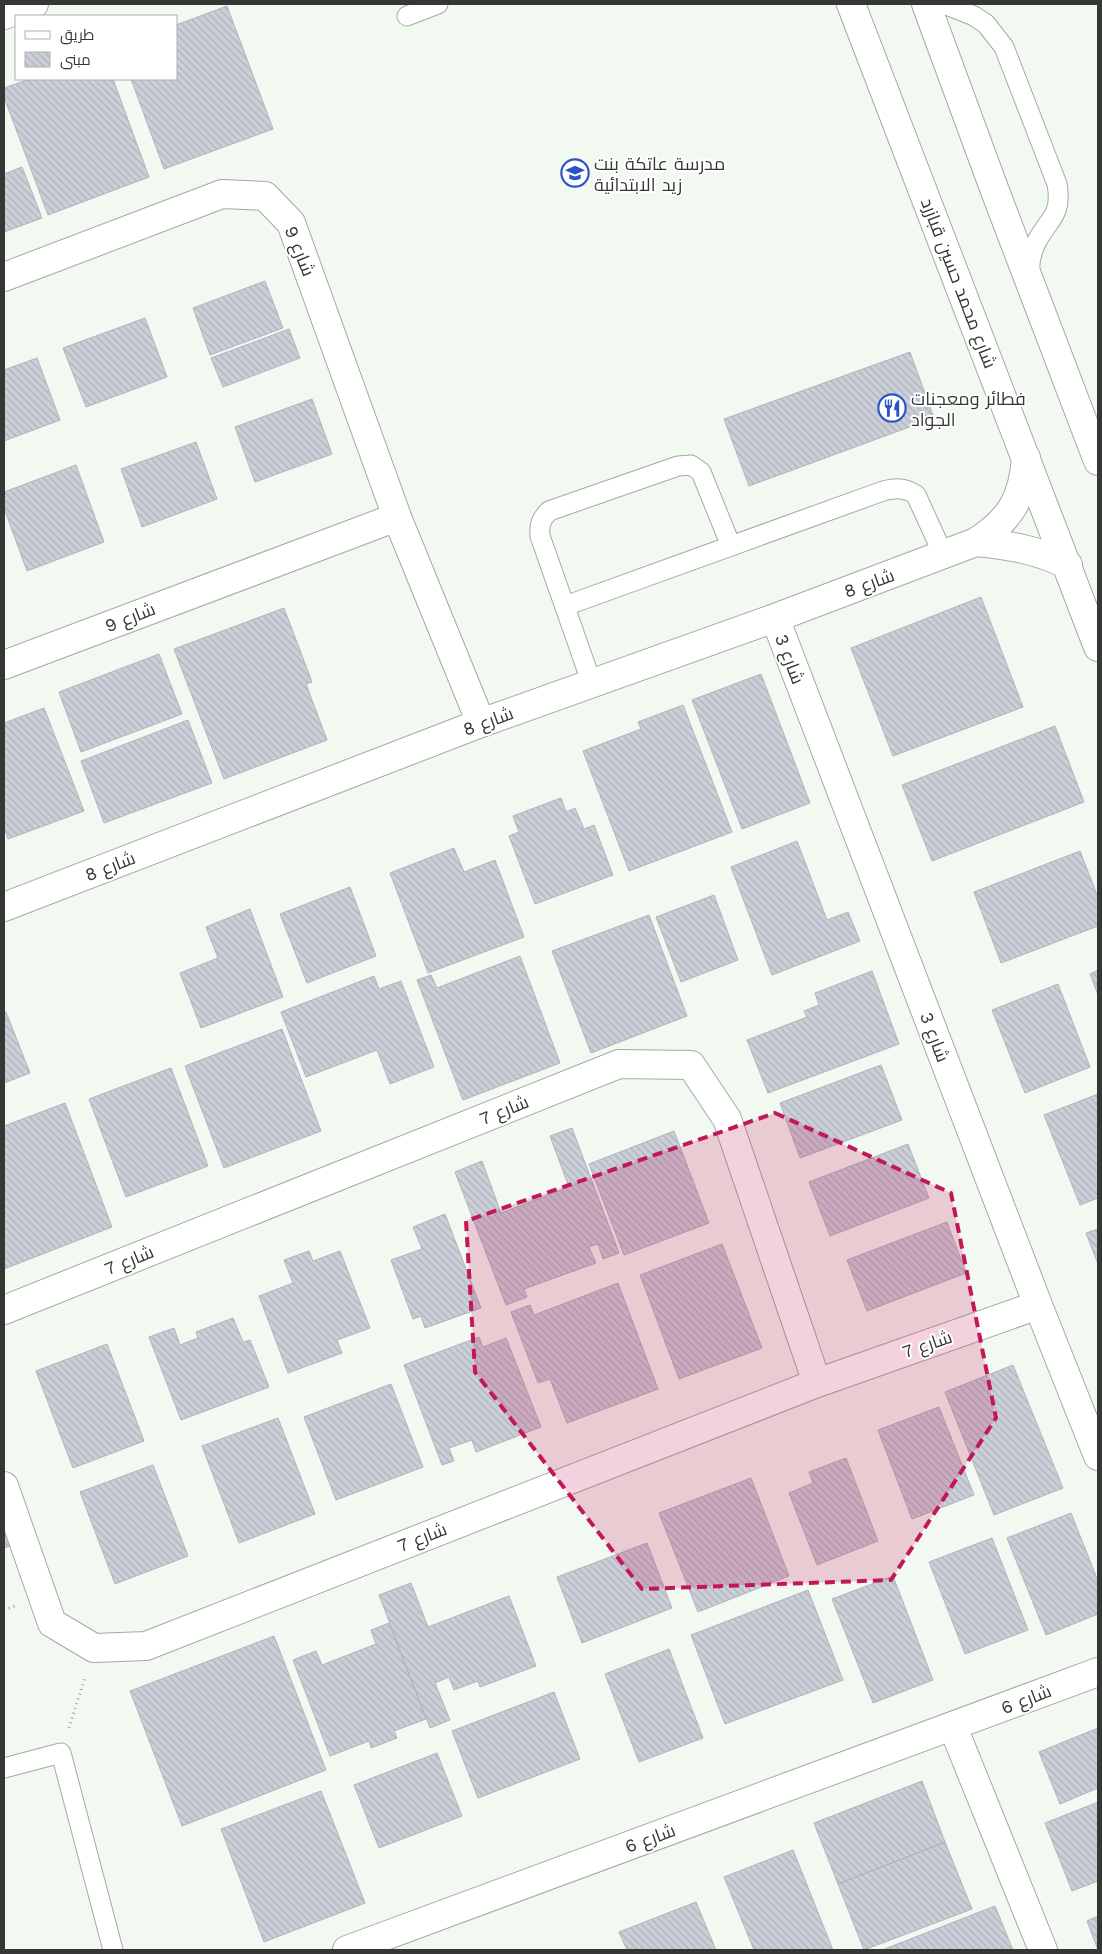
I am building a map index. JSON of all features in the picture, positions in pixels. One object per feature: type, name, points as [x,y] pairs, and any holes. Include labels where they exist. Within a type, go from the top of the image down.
[{"type":"street","points":[[4,15],[34,4]]},
{"type":"street","name":"شارع محمد حسين قبازرد","points":[[851,4],[1098,647]]},
{"type":"street","points":[[908,4],[941,90],[995,191]]},
{"type":"street","points":[[926,4],[995,191],[1095,447]]},
{"type":"street","name":"شارع 9","points":[[4,278],[222,194],[265,196],[291,223],[397,516],[481,723]]},
{"type":"street","name":"شارع 8","points":[[4,907],[481,723],[775,618],[944,556],[976,542],[993,531],[1011,510],[1018,498],[1024,479],[1026,458]]},
{"type":"street","name":"شارع 9","points":[[4,665],[397,516]]},
{"type":"street","name":"شارع 8","points":[[976,542],[1033,550],[1068,565]]},
{"type":"street","name":"شارع 3","points":[[775,618],[1038,1305],[1098,1456]]},
{"type":"street","name":"شارع 7","points":[[4,1310],[619,1064],[691,1065],[727,1119],[817,1383]]},
{"type":"street","name":"شارع 7","points":[[94,1648],[146,1646],[817,1383],[1038,1305]]},
{"type":"street","points":[[4,1486],[52,1623],[94,1648]]},
{"type":"street","name":"شارع 6","points":[[347,1950],[1098,1672]]},
{"type":"street","points":[[953,1727],[1042,1950]]},
{"type":"lane","points":[[406,16],[438,4]]},
{"type":"lane","points":[[944,4],[974,16],[986,24],[1004,47],[1056,184],[1058,205],[1050,224],[1035,245],[1030,263],[1030,282]]},
{"type":"lane","points":[[592,684],[540,536],[539,527],[542,518],[549,511],[678,466],[691,465],[701,472],[703,476],[731,546]]},
{"type":"lane","points":[[565,606],[883,491],[898,488],[908,490],[916,495],[944,556]]},
{"type":"lane","points":[[4,1768],[61,1753],[112,1950]]},
{"type":"path","points":[[61,1753],[94,1648]]},
{"type":"highlighted area","points":[[775,1113],[951,1193],[996,1418],[891,1580],[642,1589],[475,1372],[466,1221]]},
{"type":"building","points":[[227,6],[273,129],[164,169],[131,80],[178,80],[178,24]]},
{"type":"building","points":[[27,80],[113,80],[149,177],[48,215],[4,97],[4,88]]},
{"type":"building","points":[[22,167],[42,218],[4,232],[4,174]]},
{"type":"building","points":[[265,281],[283,328],[210,355],[193,308]]},
{"type":"building","points":[[145,318],[167,377],[86,407],[63,348]]},
{"type":"building","points":[[289,329],[300,358],[223,387],[211,358]]},
{"type":"building","points":[[910,352],[934,418],[749,486],[724,419]]},
{"type":"building","points":[[37,358],[60,420],[4,441],[4,370]]},
{"type":"building","points":[[312,399],[332,454],[255,482],[235,427]]},
{"type":"building","points":[[196,442],[217,499],[142,527],[121,469]]},
{"type":"building","points":[[76,465],[104,542],[27,571],[4,508],[4,492]]},
{"type":"building","points":[[981,597],[1023,707],[893,756],[851,648]]},
{"type":"building","points":[[284,608],[312,682],[306,684],[327,740],[224,779],[174,649]]},
{"type":"building","points":[[159,654],[182,714],[81,752],[59,692]]},
{"type":"building","points":[[761,674],[810,803],[742,829],[692,700]]},
{"type":"building","points":[[683,705],[732,832],[629,871],[583,751],[641,729],[638,722]]},
{"type":"building","points":[[44,708],[84,811],[8,839],[4,827],[4,723]]},
{"type":"building","points":[[188,720],[212,783],[104,823],[81,761]]},
{"type":"building","points":[[1055,726],[1084,802],[932,861],[902,785]]},
{"type":"building","points":[[561,798],[566,812],[575,808],[584,829],[594,825],[613,875],[535,904],[509,836],[519,832],[513,816]]},
{"type":"building","points":[[797,841],[827,920],[848,912],[860,941],[772,975],[731,867]]},
{"type":"building","points":[[454,848],[464,872],[495,860],[524,937],[428,973],[390,873]]},
{"type":"building","points":[[1080,851],[1098,897],[1098,926],[1001,963],[974,892]]},
{"type":"building","points":[[350,887],[376,956],[307,983],[280,914]]},
{"type":"building","points":[[714,895],[738,960],[681,982],[656,917]]},
{"type":"building","points":[[250,909],[283,997],[201,1028],[180,973],[218,958],[206,927]]},
{"type":"building","points":[[649,915],[687,1016],[591,1053],[552,951]]},
{"type":"building","points":[[520,956],[560,1063],[463,1100],[417,980],[431,975],[437,988]]},
{"type":"building","points":[[1098,970],[1098,995],[1090,974]]},
{"type":"building","points":[[872,971],[899,1044],[768,1093],[747,1040],[807,1017],[804,1011],[819,1005],[815,993]]},
{"type":"building","points":[[374,976],[379,989],[401,981],[434,1067],[390,1084],[377,1050],[306,1077],[281,1012]]},
{"type":"building","points":[[1058,984],[1090,1067],[1025,1093],[992,1010]]},
{"type":"building","points":[[4,1012],[6,1012],[30,1073],[4,1083]]},
{"type":"building","points":[[282,1029],[321,1131],[224,1168],[185,1066]]},
{"type":"building","points":[[881,1065],[902,1120],[800,1158],[780,1103]]},
{"type":"building","points":[[171,1068],[208,1166],[126,1197],[89,1099]]},
{"type":"building","points":[[1098,1094],[1098,1198],[1080,1205],[1044,1115]]},
{"type":"building","points":[[65,1103],[112,1227],[4,1269],[4,1126]]},
{"type":"building","points":[[572,1128],[619,1253],[603,1259],[598,1244],[589,1247],[596,1263],[524,1289],[527,1297],[506,1305],[455,1172],[482,1161],[501,1213],[569,1187],[550,1136]]},
{"type":"building","points":[[674,1131],[709,1223],[624,1255],[589,1164]]},
{"type":"building","points":[[908,1144],[929,1198],[830,1236],[809,1182]]},
{"type":"building","points":[[445,1214],[481,1308],[425,1328],[421,1316],[413,1319],[391,1260],[422,1249],[413,1227]]},
{"type":"building","points":[[947,1222],[966,1273],[867,1311],[847,1260]]},
{"type":"building","points":[[1098,1229],[1098,1264],[1086,1233]]},
{"type":"building","points":[[722,1244],[762,1348],[679,1379],[640,1275]]},
{"type":"building","points":[[309,1251],[313,1261],[340,1251],[370,1328],[337,1340],[342,1353],[288,1373],[259,1296],[293,1283],[284,1260]]},
{"type":"building","points":[[618,1283],[658,1389],[567,1423],[550,1379],[538,1383],[511,1312],[530,1305],[534,1315]]},
{"type":"building","points":[[233,1318],[243,1342],[250,1340],[269,1387],[181,1420],[149,1337],[174,1328],[180,1345],[198,1338],[196,1332]]},
{"type":"building","points":[[479,1337],[483,1347],[506,1338],[541,1427],[476,1452],[472,1440],[449,1448],[454,1461],[442,1465],[404,1365]]},
{"type":"building","points":[[107,1344],[144,1441],[73,1468],[36,1371]]},
{"type":"building","points":[[1013,1365],[1063,1488],[994,1515],[945,1392]]},
{"type":"building","points":[[391,1384],[423,1467],[336,1500],[304,1417]]},
{"type":"building","points":[[939,1407],[974,1495],[912,1519],[878,1430]]},
{"type":"building","points":[[278,1418],[315,1514],[239,1543],[202,1446]]},
{"type":"building","points":[[846,1458],[878,1541],[817,1565],[789,1493],[813,1483],[809,1472]]},
{"type":"building","points":[[153,1465],[188,1556],[115,1584],[80,1492]]},
{"type":"building","points":[[751,1478],[789,1576],[698,1612],[659,1513]]},
{"type":"building","points":[[4,1506],[18,1543],[4,1548]]},
{"type":"building","points":[[1071,1513],[1098,1581],[1098,1614],[1046,1635],[1007,1538]]},
{"type":"building","points":[[992,1538],[1028,1630],[965,1654],[929,1562]]},
{"type":"building","points":[[647,1543],[672,1608],[582,1643],[557,1577]]},
{"type":"building","points":[[893,1576],[933,1680],[873,1703],[832,1599]]},
{"type":"building","points":[[411,1583],[428,1627],[509,1596],[536,1666],[480,1687],[478,1681],[454,1690],[449,1677],[435,1683],[450,1720],[430,1728],[379,1595]]},
{"type":"building","points":[[808,1590],[843,1680],[725,1724],[691,1635]]},
{"type":"building","points":[[389,1623],[426,1719],[394,1731],[397,1738],[371,1748],[369,1741],[330,1756],[293,1660],[316,1651],[322,1665],[376,1644],[371,1630]]},
{"type":"building","points":[[274,1636],[326,1770],[182,1826],[130,1691]]},
{"type":"building","points":[[669,1649],[703,1738],[639,1762],[605,1674]]},
{"type":"building","points":[[554,1692],[580,1759],[478,1798],[452,1731]]},
{"type":"building","points":[[1098,1728],[1098,1788],[1060,1804],[1039,1752]]},
{"type":"building","points":[[437,1753],[462,1816],[379,1848],[354,1785]]},
{"type":"building","points":[[922,1781],[945,1842],[838,1884],[814,1823]]},
{"type":"building","points":[[321,1791],[365,1903],[264,1942],[221,1829]]},
{"type":"building","points":[[1098,1802],[1098,1881],[1072,1891],[1045,1823]]},
{"type":"building","points":[[945,1842],[972,1909],[864,1950],[838,1884]]},
{"type":"building","points":[[793,1850],[833,1950],[754,1950],[724,1877]]},
{"type":"building","points":[[696,1902],[716,1950],[627,1950],[619,1932]]},
{"type":"building","points":[[995,1906],[1013,1950],[882,1950]]},
{"type":"building","points":[[1098,1916],[1098,1950],[1087,1921]]},
{"type":"place","name":"مدرسة عاتكة بنت زيد الابتدائية","points":[[575,173]]},
{"type":"place","name":"فطائر ومعجنات الجواد","points":[[892,408]]}]
